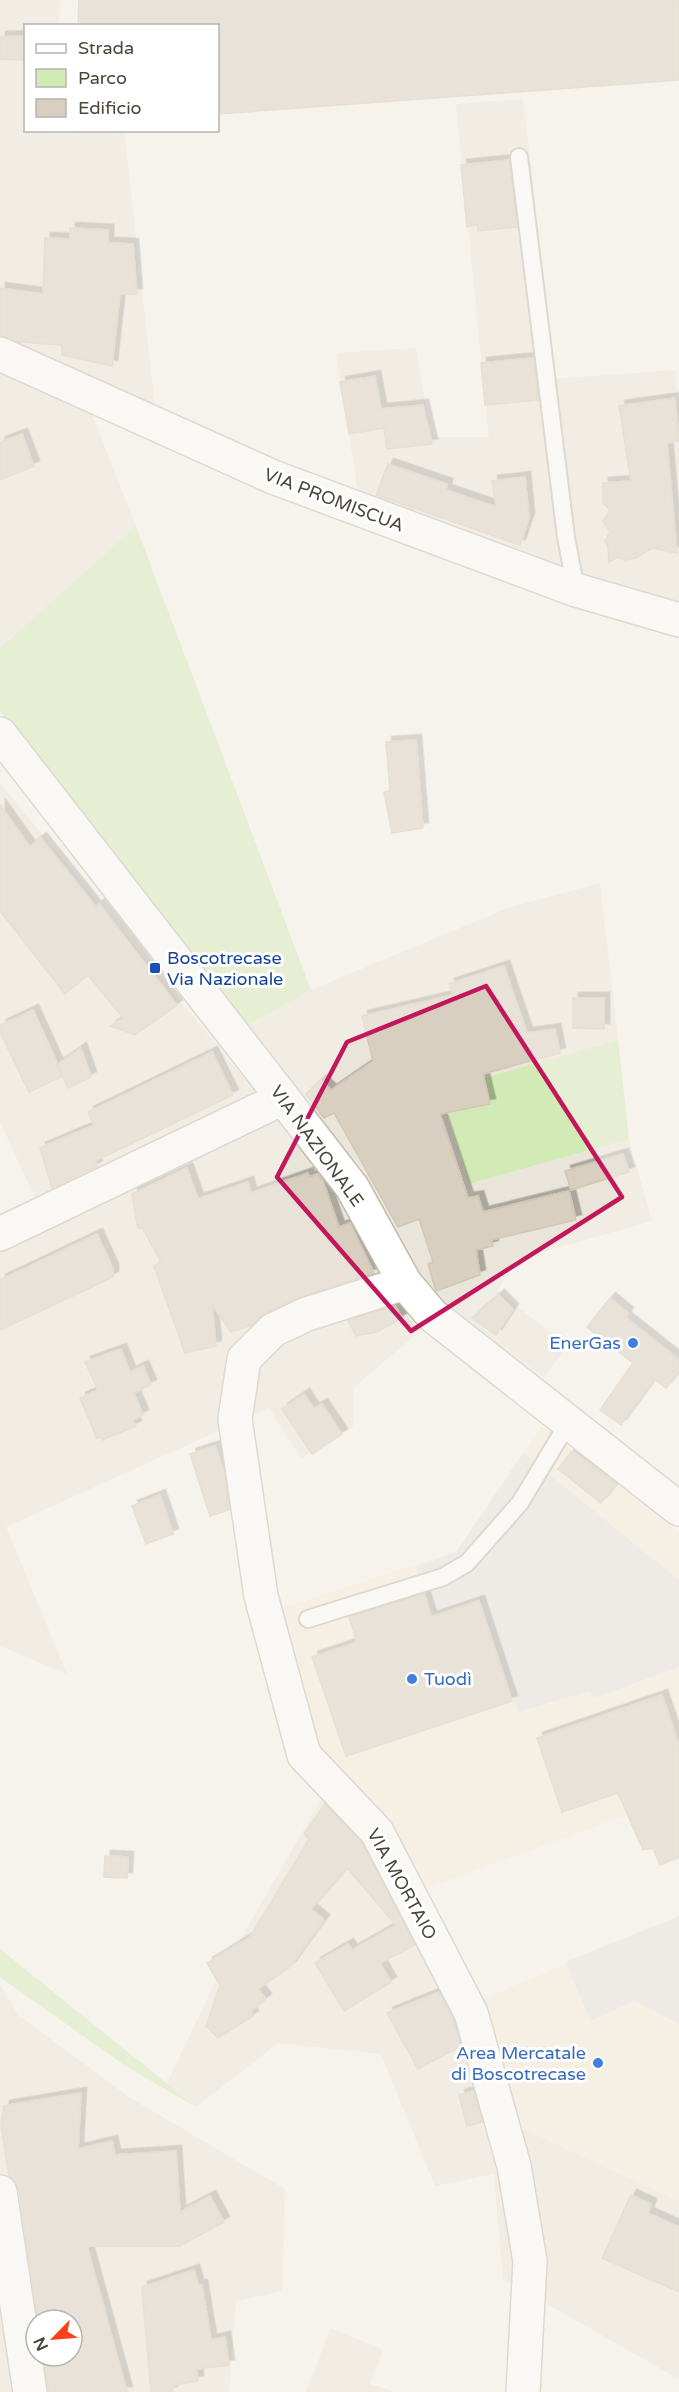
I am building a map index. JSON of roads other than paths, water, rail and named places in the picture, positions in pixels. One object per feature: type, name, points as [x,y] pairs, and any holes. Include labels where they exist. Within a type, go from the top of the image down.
[{"type":"street","name":"VIA PROMISCUA","points":[[0,354],[273,477],[576,590],[679,620]]},
{"type":"street","name":"VIA NAZIONALE","points":[[0,734],[352,1187],[405,1283],[432,1315],[679,1509]]},
{"type":"street","points":[[0,1234],[283,1098]]},
{"type":"street","name":"VIA MORTAIO","points":[[405,1283],[307,1314],[273,1330],[244,1359],[235,1419],[261,1596],[304,1755],[377,1832],[471,2013],[514,2166],[530,2260],[524,2392]]},
{"type":"street","points":[[0,2192],[30,2392]]},
{"type":"lane","points":[[519,157],[566,537],[576,590]]},
{"type":"lane","points":[[308,1619],[443,1577],[467,1563],[519,1503],[567,1423]]},
{"type":"place","name":"Boscotrecase Via Nazionale","points":[[155,968]]},
{"type":"place","name":"EnerGas","points":[[633,1343]]},
{"type":"place","name":"Tuodì","points":[[412,1679]]},
{"type":"place","name":"Area Mercatale di Boscotrecase","points":[[598,2063]]}]
